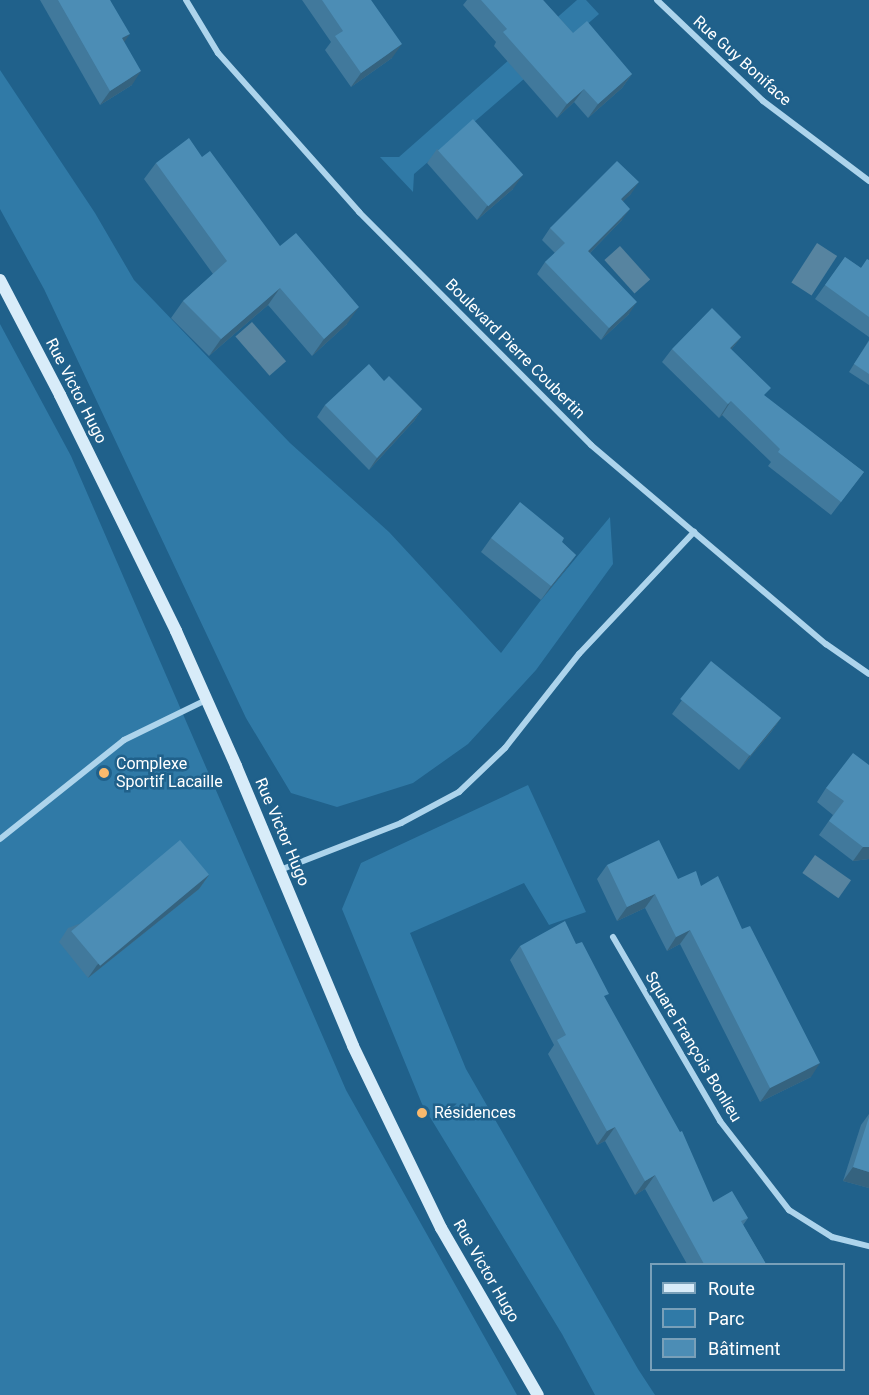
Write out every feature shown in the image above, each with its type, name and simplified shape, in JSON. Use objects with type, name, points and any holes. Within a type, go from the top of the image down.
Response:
[{"type":"street","name":"Boulevard Pierre Coubertin","points":[[186,0],[218,53],[359,212],[591,445],[826,644],[869,674]]},
{"type":"street","name":"Rue Guy Boniface","points":[[657,0],[763,101],[869,181]]},
{"type":"street","name":"Rue Victor Hugo","points":[[0,280],[65,405],[176,631],[280,870],[353,1046],[441,1228],[538,1395]]},
{"type":"street","points":[[280,870],[401,823],[459,792],[505,748],[579,654],[694,532]]},
{"type":"street","points":[[0,838],[124,740],[206,700]]},
{"type":"street","name":"Square François Bonlieu","points":[[613,937],[720,1122],[789,1210],[832,1237],[869,1246]]},
{"type":"green space","points":[[577,0],[586,0],[599,14],[414,174],[413,192],[380,157],[399,157]]},
{"type":"green space","points":[[0,70],[95,213],[134,280],[290,443],[389,532],[501,653],[541,600],[610,517],[613,564],[536,670],[468,744],[413,783],[337,807],[291,793],[246,718],[44,289],[0,209]]},
{"type":"green space","name":"Complexe Sportif Lacaille","points":[[0,324],[71,456],[346,1090],[517,1395],[0,1395]]},
{"type":"green space","points":[[528,785],[586,912],[549,925],[524,883],[410,933],[466,1069],[655,1395],[595,1395],[562,1334],[422,1104],[342,909],[361,863]]},
{"type":"shaded area","points":[[817,243],[837,256],[812,295],[791,282]]},
{"type":"shaded area","points":[[620,246],[650,279],[635,293],[604,260]]},
{"type":"shaded area","points":[[252,322],[286,361],[270,376],[235,336]]},
{"type":"shaded area","points":[[815,855],[851,880],[838,898],[802,873]]},
{"type":"building","points":[[58,0],[110,0],[130,34],[122,38],[141,71],[110,91]]},
{"type":"building","points":[[322,0],[371,0],[402,44],[361,73],[335,36],[343,31]]},
{"type":"building","points":[[481,0],[543,0],[573,33],[587,21],[632,74],[598,104],[584,89],[567,104],[503,32],[507,29]]},
{"type":"building","points":[[473,119],[523,175],[488,206],[438,150]]},
{"type":"building","points":[[189,138],[202,157],[210,151],[280,246],[296,233],[359,307],[324,339],[280,288],[221,339],[183,301],[227,261],[156,163]]},
{"type":"building","points":[[617,161],[639,182],[621,199],[630,209],[588,251],[637,302],[609,328],[545,262],[565,243],[550,228]]},
{"type":"building","points":[[845,257],[861,268],[867,259],[869,260],[869,317],[825,285]]},
{"type":"building","points":[[712,308],[741,337],[730,348],[771,388],[764,395],[864,472],[841,502],[778,452],[780,449],[731,401],[728,404],[672,349]]},
{"type":"building","points":[[869,341],[869,374],[854,364]]},
{"type":"building","points":[[369,364],[384,381],[389,376],[422,409],[377,458],[325,405]]},
{"type":"building","points":[[520,502],[564,538],[562,542],[576,555],[551,586],[491,538]]},
{"type":"building","points":[[711,661],[781,718],[750,756],[680,699]]},
{"type":"building","points":[[853,753],[869,765],[869,847],[863,847],[829,821],[844,801],[826,788]]},
{"type":"building","points":[[180,840],[209,874],[100,966],[71,931]]},
{"type":"building","points":[[659,840],[678,879],[696,871],[701,886],[718,876],[742,929],[750,926],[820,1063],[770,1088],[690,930],[676,937],[655,894],[627,907],[607,865]]},
{"type":"building","points":[[565,921],[576,944],[582,942],[609,994],[604,996],[680,1132],[682,1131],[713,1202],[732,1191],[748,1218],[741,1221],[765,1263],[703,1263],[655,1175],[645,1181],[615,1127],[607,1131],[557,1040],[566,1035],[520,946]]},
{"type":"building","points":[[869,1117],[869,1172],[853,1167]]},
{"type":"place","name":"Complexe Sportif Lacaille","points":[[104,773]]},
{"type":"place","name":"Résidences","points":[[422,1113]]}]
